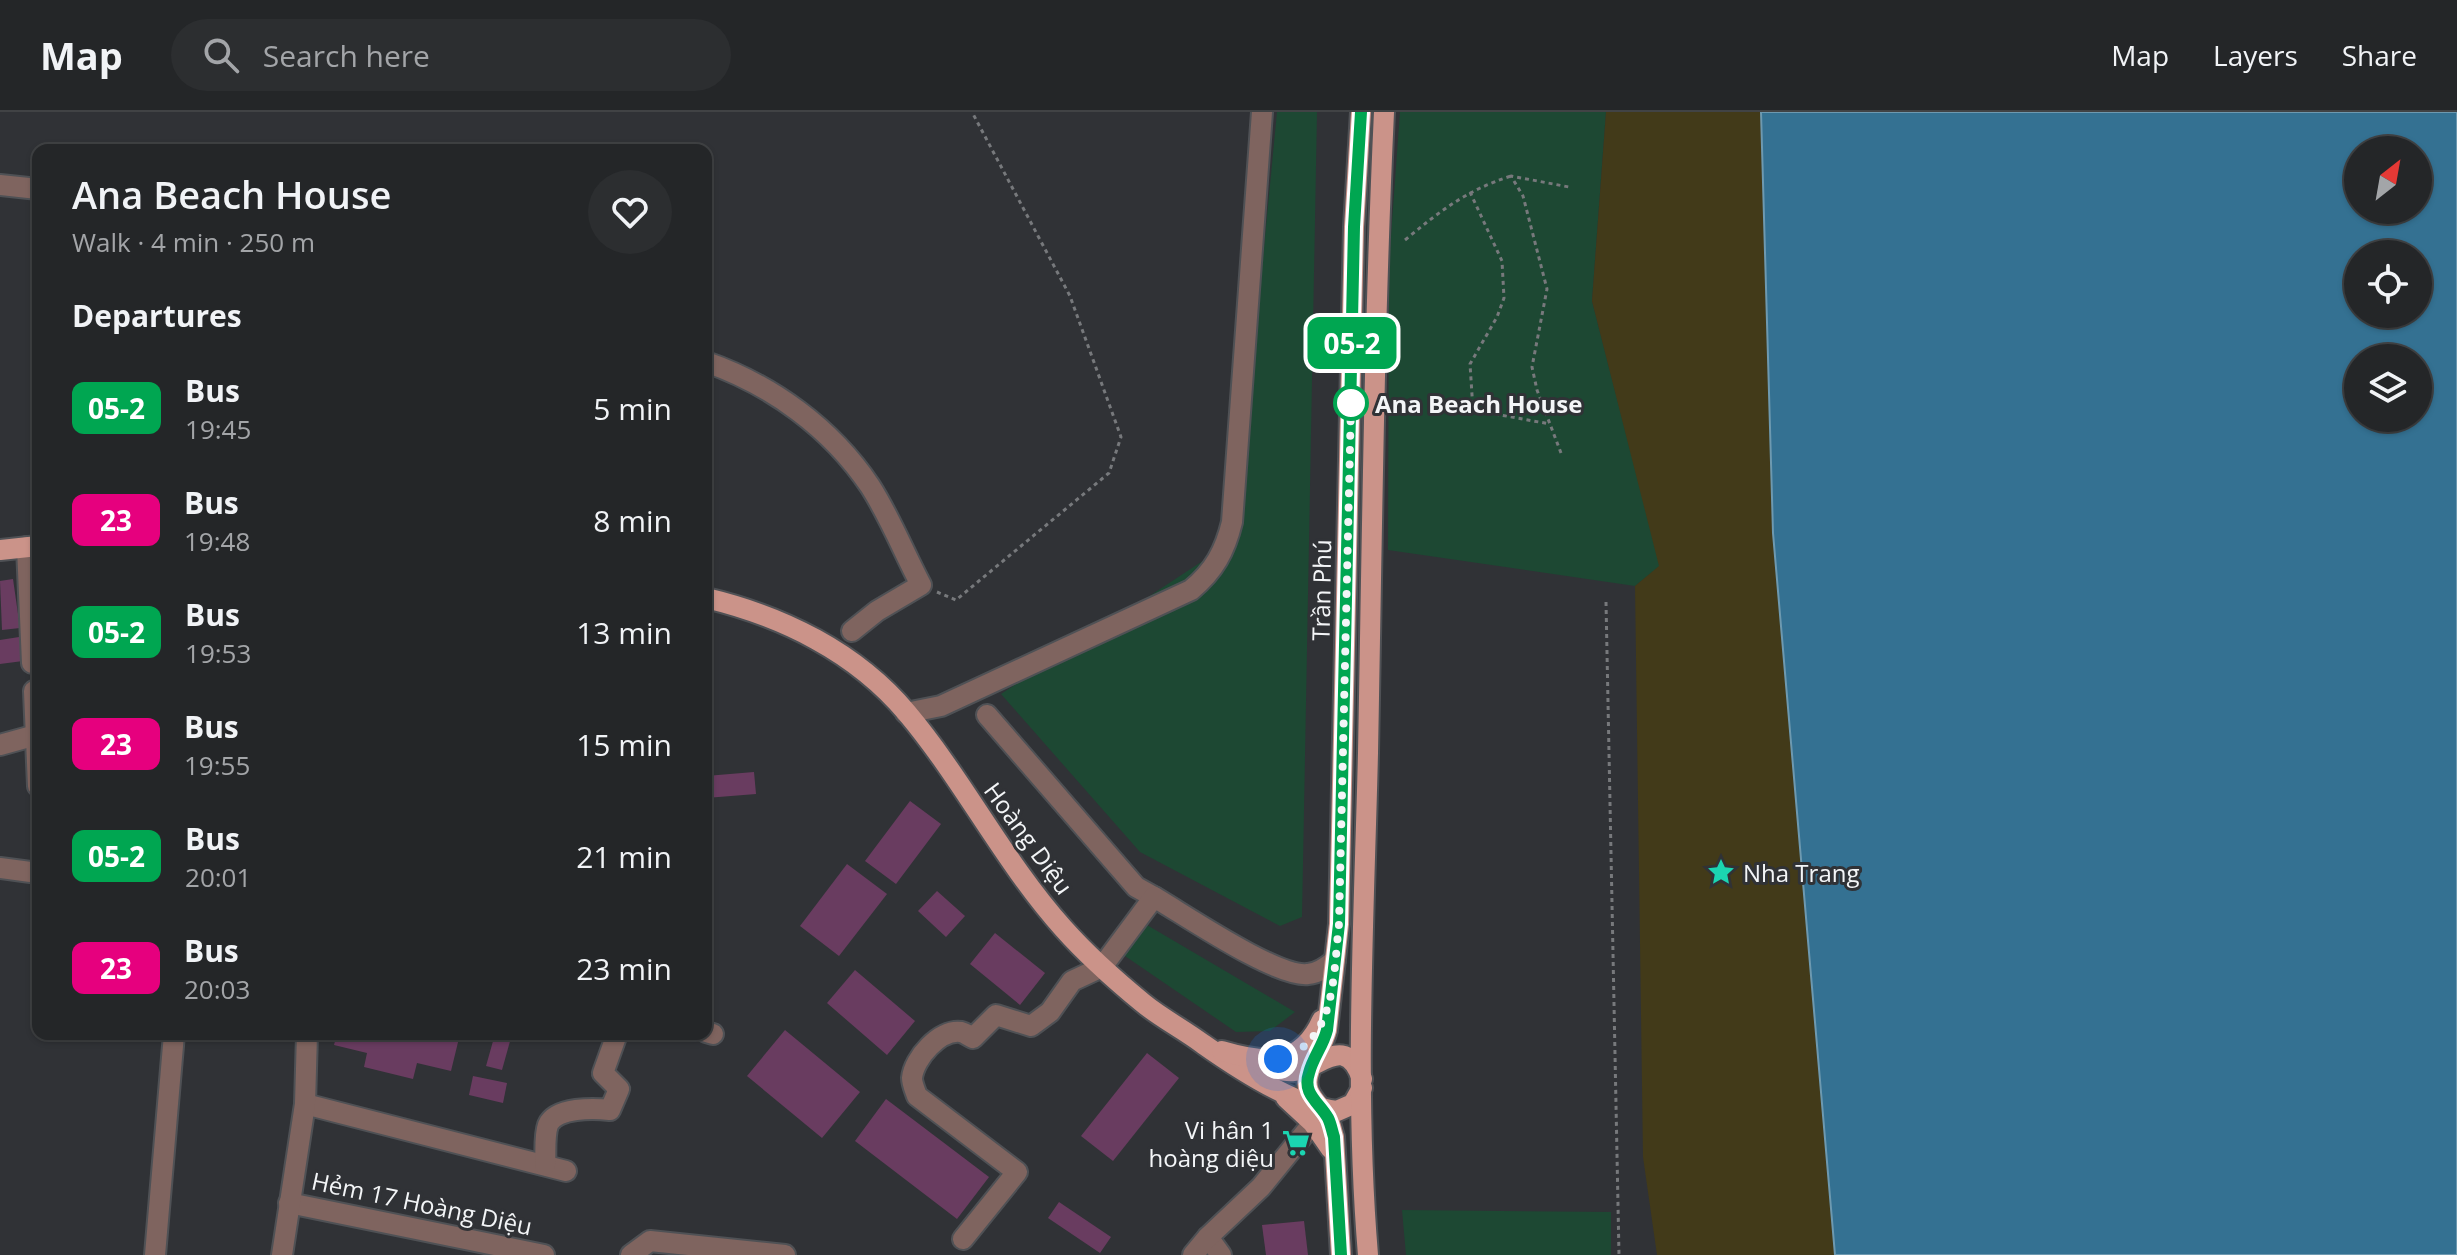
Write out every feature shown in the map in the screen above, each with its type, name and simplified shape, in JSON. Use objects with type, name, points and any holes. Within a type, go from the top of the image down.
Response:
[{"type":"main road","name":"Trần Phú","points":[[1312,1065],[1323,1047],[1339,924],[1354,227],[1361,112]]},
{"type":"main road","name":"Trần Phú","points":[[1368,1255],[1361,1158],[1362,1083],[1378,246],[1384,112]]},
{"type":"main road","points":[[0,550],[32,546]]},
{"type":"main road","name":"Hoàng Diệu","points":[[712,600],[792,626],[861,670],[906,713],[1029,885],[1064,928],[1102,967],[1144,1004],[1229,1063],[1316,1114]]},
{"type":"main road","points":[[1218,1050],[1261,1060],[1292,1056],[1304,1049],[1315,1035],[1330,1002]]},
{"type":"main road","points":[[1197,1039],[1241,1061],[1276,1069],[1295,1071],[1337,1055],[1353,1063],[1362,1083],[1359,1096],[1346,1108],[1316,1114]]},
{"type":"main road","points":[[1312,1065],[1308,1074],[1308,1092],[1337,1161],[1341,1255]]},
{"type":"street","points":[[906,713],[941,706],[1191,590],[1207,576],[1220,557],[1232,522],[1262,112]]},
{"type":"street","points":[[0,185],[32,188]]},
{"type":"street","points":[[712,365],[769,390],[807,417],[839,448],[870,487],[921,585],[877,611],[852,631]]},
{"type":"street","points":[[32,546],[32,663]]},
{"type":"street","points":[[987,715],[1136,887],[1281,970],[1307,974],[1325,969],[1335,960]]},
{"type":"street","points":[[0,745],[32,736]]},
{"type":"street","points":[[0,868],[32,872]]},
{"type":"street","points":[[963,1239],[1017,1172],[917,1096],[911,1082],[923,1053],[943,1036],[961,1032],[973,1038],[996,1015],[1031,1026],[1050,1012],[1072,981],[1102,967],[1154,897]]},
{"type":"street","points":[[155,1255],[173,1040]]},
{"type":"street","points":[[282,1255],[305,1104],[307,1040]]},
{"type":"street","points":[[545,1165],[548,1125],[554,1119],[589,1108],[610,1110],[619,1089],[603,1073],[615,1040]]},
{"type":"street","points":[[305,1104],[566,1171]]},
{"type":"street","points":[[1193,1255],[1261,1187],[1316,1114]]},
{"type":"street","name":"Hẻm 17 Hoàng Diệu","points":[[289,1203],[544,1255]]},
{"type":"street","points":[[1208,1237],[1221,1255]]},
{"type":"street","points":[[632,1253],[650,1241],[785,1255]]},
{"type":"path","points":[[921,585],[956,600],[1109,473],[1121,437],[1070,296],[972,112]]},
{"type":"path","points":[[1511,176],[1523,196],[1547,289],[1532,367],[1537,390],[1561,453]]},
{"type":"path","points":[[1405,240],[1446,205],[1511,176],[1569,187]]},
{"type":"path","points":[[1470,192],[1502,261],[1504,298],[1497,317],[1470,364],[1473,410],[1550,424]]},
{"type":"path","points":[[1606,602],[1619,1255]]},
{"type":"green space","points":[[1277,112],[1317,112],[1302,917],[1280,926],[1140,852],[1001,694],[1236,539]]},
{"type":"green space","points":[[1400,112],[1606,112],[1592,301],[1660,566],[1635,586],[1388,550],[1389,263]]},
{"type":"green space","points":[[1147,925],[1295,1012],[1270,1031],[1236,1032],[1122,954]]},
{"type":"green space","points":[[1402,1210],[1611,1212],[1611,1255],[1406,1255]]},
{"type":"sand","name":"Nha Trang","points":[[1606,112],[1761,112],[1835,1255],[1657,1255],[1643,1157],[1635,586],[1659,566],[1592,301]]},
{"type":"water","points":[[1761,112],[2457,112],[2457,1255],[1835,1255],[1773,533]]},
{"type":"building","points":[[13,579],[20,628],[2,630],[0,581]]},
{"type":"building","points":[[19,637],[23,661],[0,664],[0,640]]},
{"type":"building","points":[[754,772],[756,794],[712,798],[712,776]]},
{"type":"building","points":[[910,801],[941,824],[896,884],[865,861]]},
{"type":"building","points":[[847,864],[887,894],[839,956],[800,926]]},
{"type":"building","points":[[937,891],[965,916],[946,937],[918,911]]},
{"type":"building","points":[[995,933],[1045,973],[1020,1005],[970,964]]},
{"type":"building","points":[[855,970],[915,1021],[887,1055],[827,1003]]},
{"type":"building","points":[[785,1030],[860,1092],[822,1138],[747,1076]]},
{"type":"building","points":[[335,1040],[459,1040],[451,1071],[417,1063],[413,1079],[364,1067],[367,1053],[334,1045]]},
{"type":"building","points":[[493,1040],[510,1040],[502,1070],[486,1066]]},
{"type":"building","points":[[1147,1053],[1179,1078],[1113,1161],[1081,1136]]},
{"type":"building","points":[[473,1076],[507,1083],[503,1103],[469,1095]]},
{"type":"building","points":[[886,1099],[989,1177],[957,1219],[855,1141]]},
{"type":"building","points":[[1059,1202],[1111,1237],[1100,1253],[1048,1218]]},
{"type":"building","points":[[1304,1221],[1308,1255],[1266,1255],[1262,1225]]},
{"type":"bus line","name":"05-2","points":[[1341,1255],[1334,1137],[1329,1121],[1312,1100],[1307,1083],[1327,1030],[1339,924],[1354,227],[1361,112]]},
{"type":"place","name":"Ana Beach House","points":[[1351,403]]},
{"type":"place","name":"Nha Trang","points":[[1721,872]]},
{"type":"place","name":"Vi hân 1 hoàng diệu","points":[[1296,1143]]},
{"type":"route","points":[[1278,1059],[1304,1049],[1315,1035],[1330,1002],[1339,924],[1351,403]]}]
